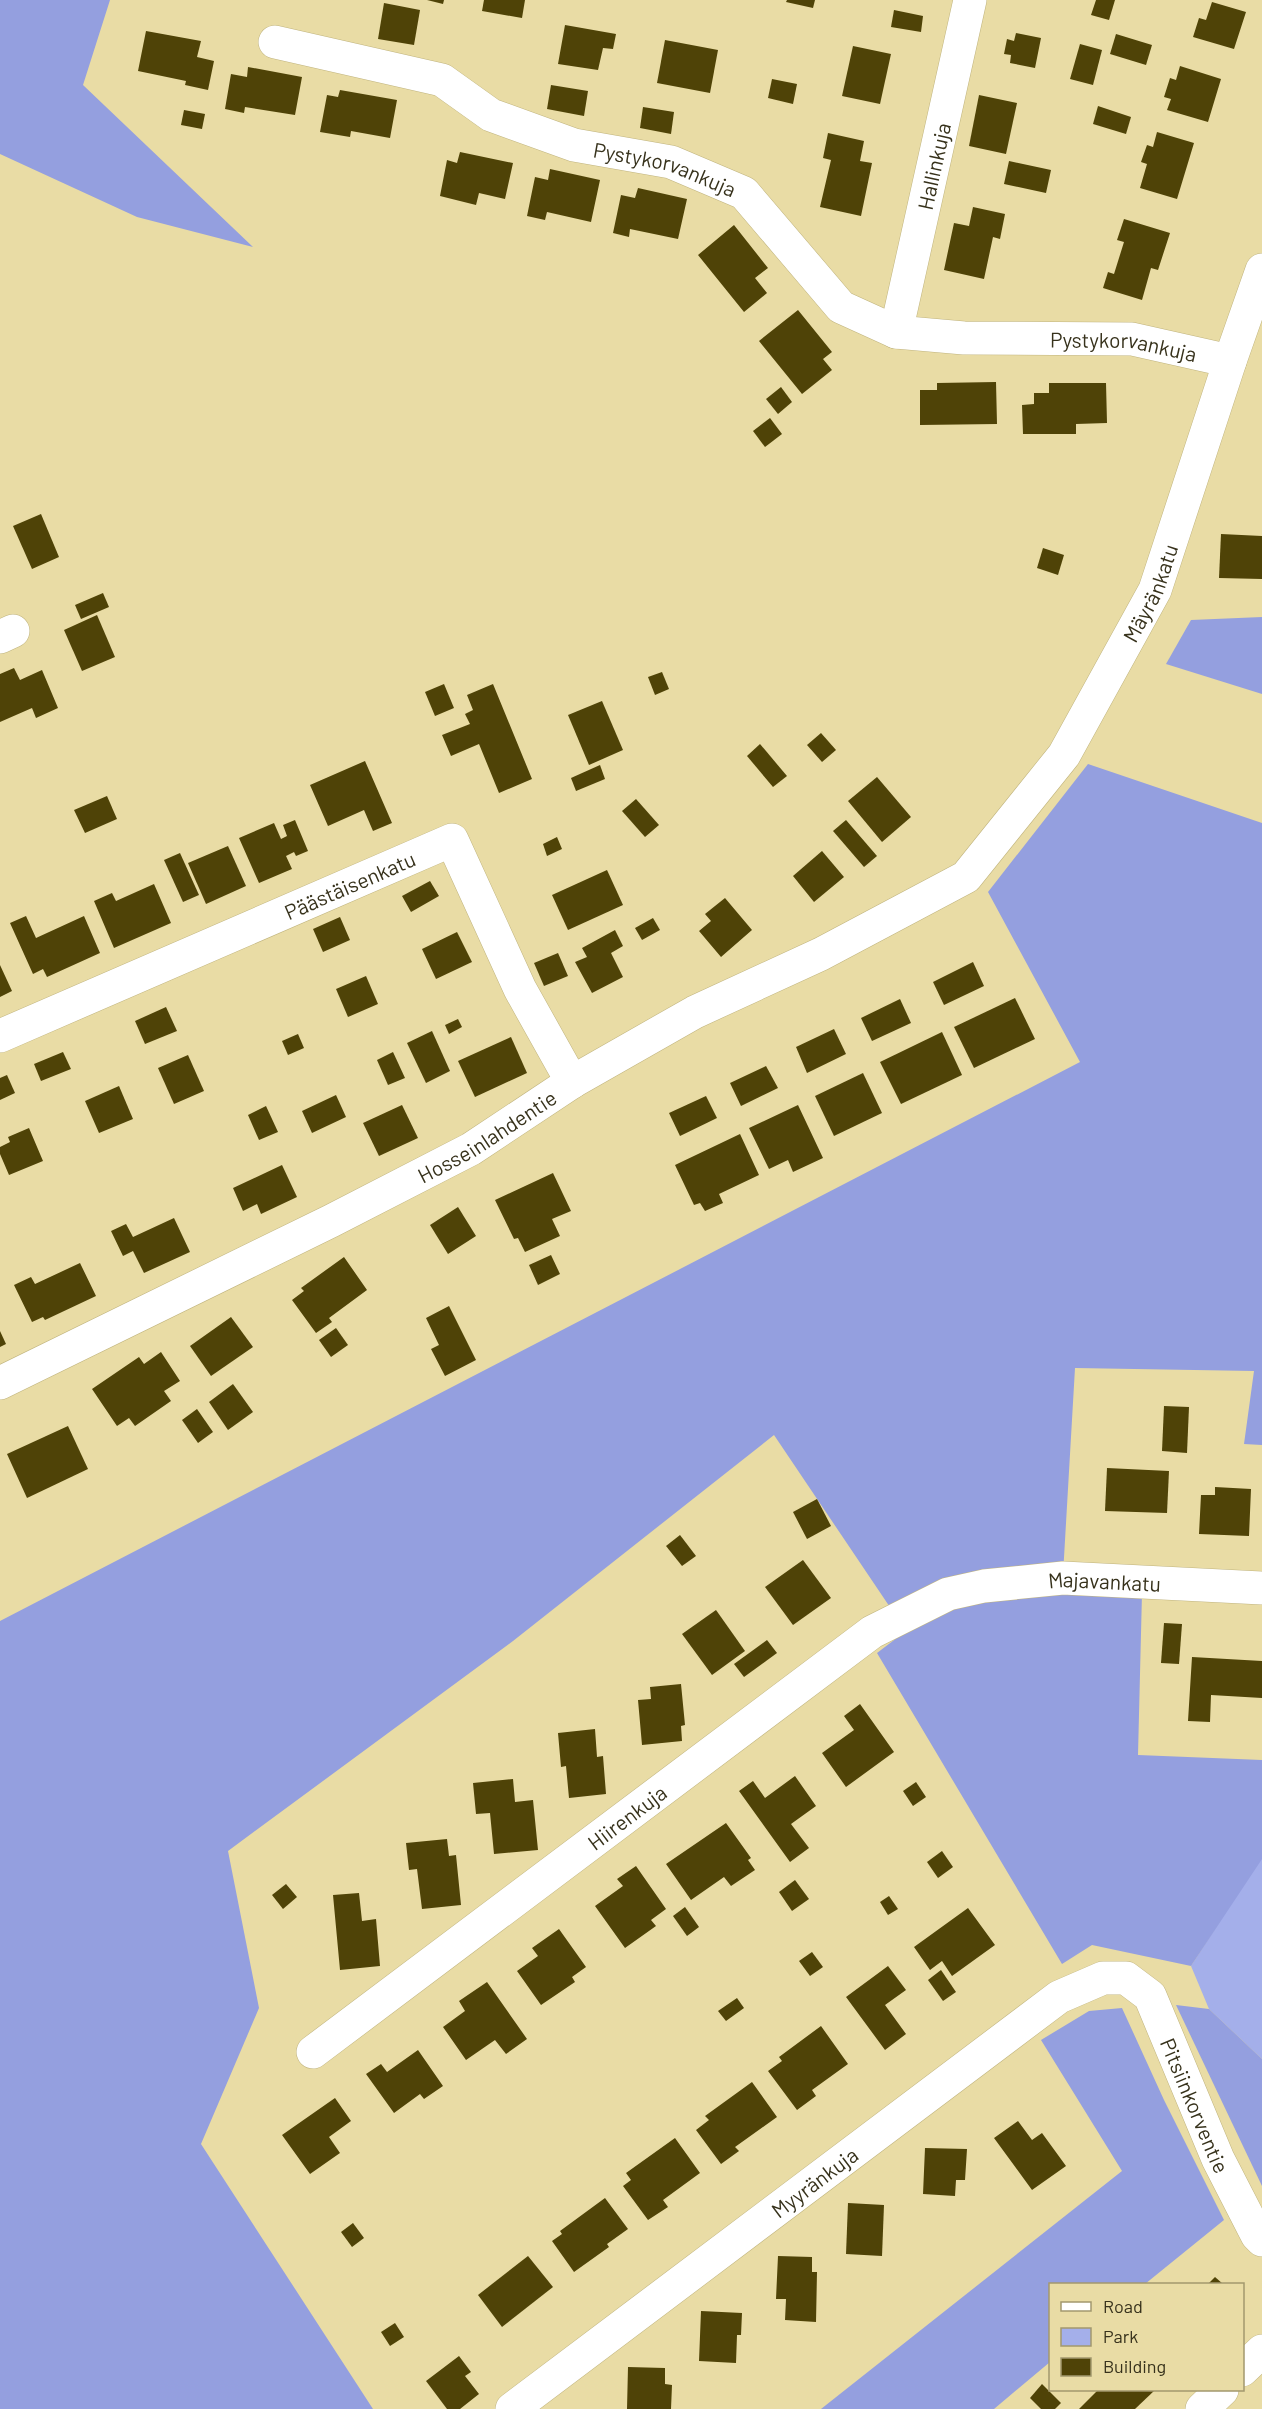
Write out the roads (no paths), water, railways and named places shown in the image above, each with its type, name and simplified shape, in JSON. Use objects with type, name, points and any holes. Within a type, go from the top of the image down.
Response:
[{"type":"street","name":"Hallinkuja","points":[[896,332],[970,0]]},
{"type":"street","name":"Pystykorvankuja","points":[[274,42],[442,80],[491,115],[574,145],[672,162],[744,194],[841,307],[896,332],[964,338],[1132,339],[1230,361]]},
{"type":"street","name":"Mäyränkatu","points":[[966,877],[1064,755],[1155,590],[1262,270]]},
{"type":"street","name":"Päästäisenkatu","points":[[0,1036],[452,840],[520,989],[572,1082]]},
{"type":"street","name":"Hosseinlahdentie","points":[[0,1383],[331,1221],[471,1149],[572,1082],[694,1012],[821,954],[966,877]]},
{"type":"street","name":"Majavankatu","points":[[948,1594],[984,1586],[1063,1578],[1262,1588]]},
{"type":"street","name":"Hiirenkuja","points":[[313,2052],[872,1632],[948,1594]]},
{"type":"street","name":"Myyränkuja","points":[[512,2409],[1059,1997],[1103,1978],[1126,1978]]},
{"type":"street","name":"Pitsiinkorventie","points":[[1126,1978],[1150,1996],[1218,2159],[1257,2235],[1262,2240]]},
{"type":"street","points":[[1202,2409],[1221,2391]]}]
